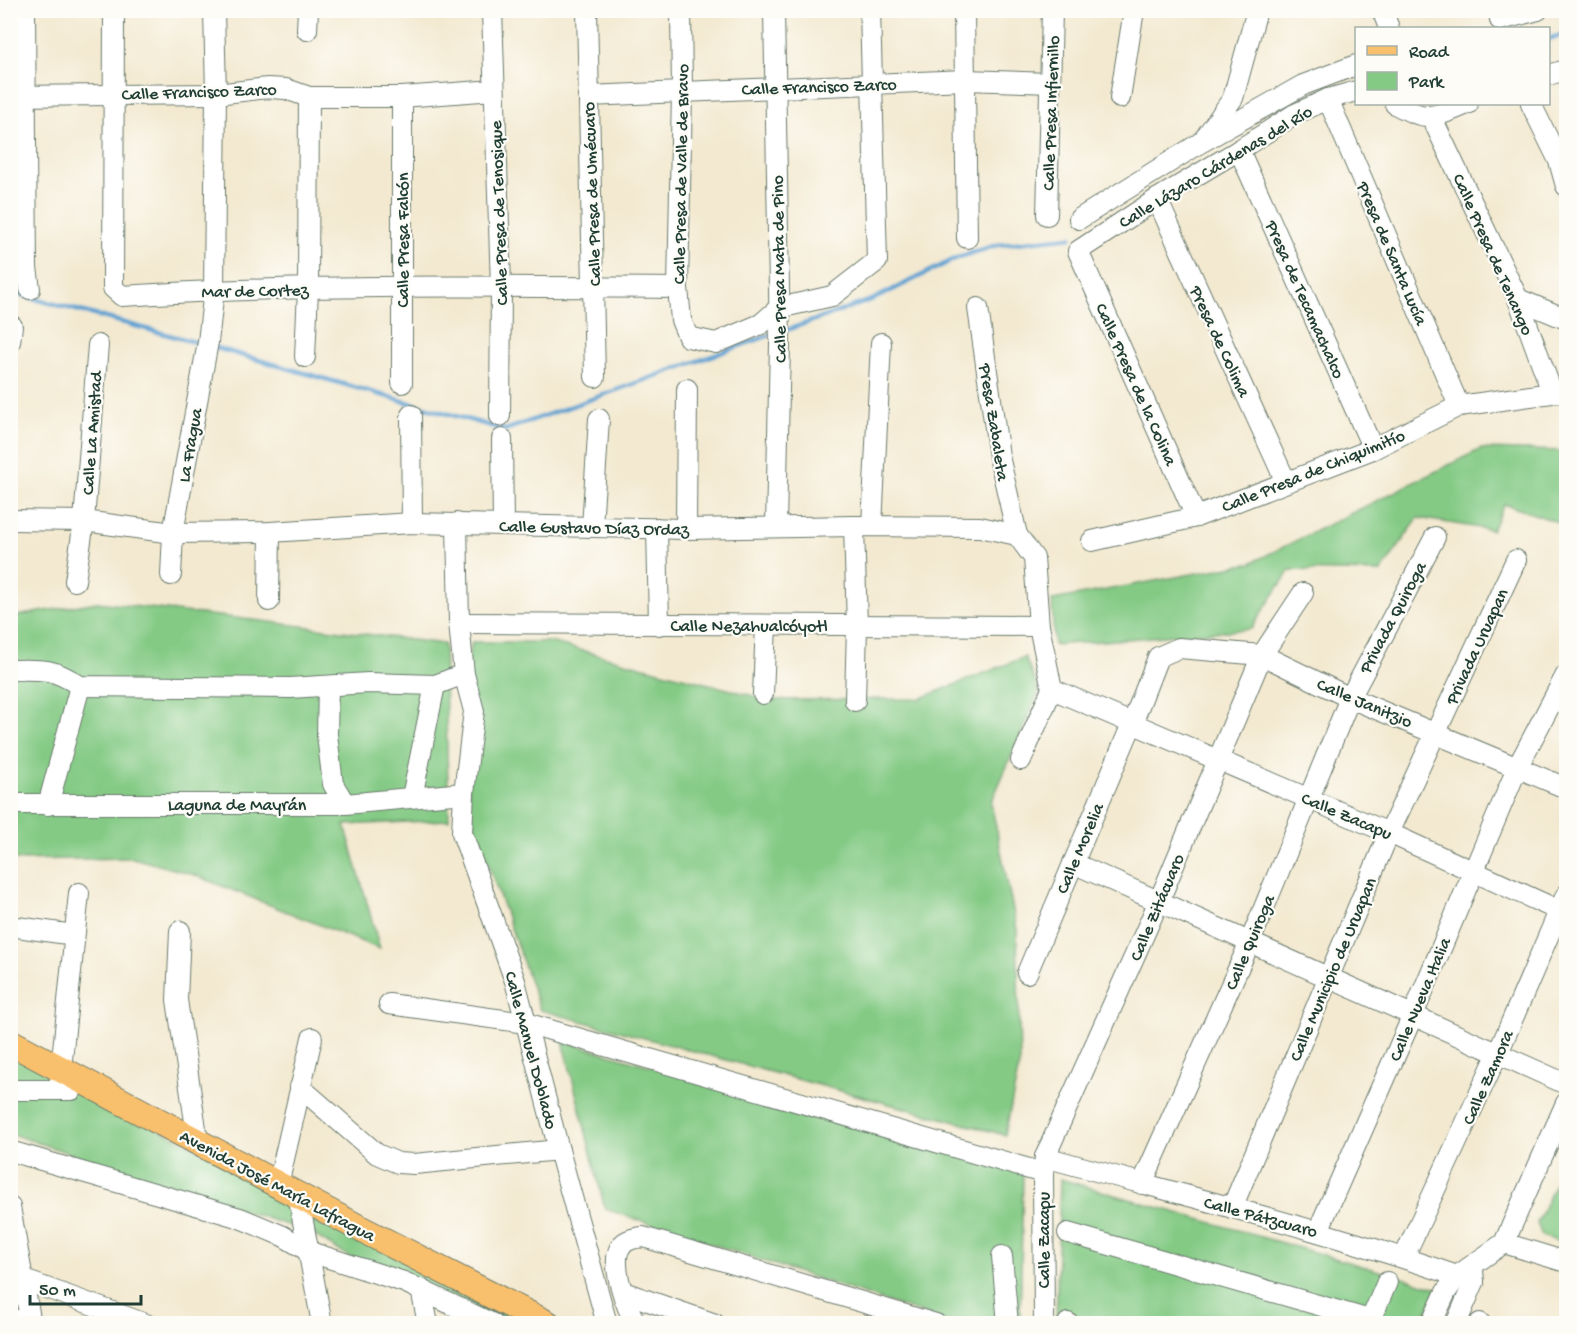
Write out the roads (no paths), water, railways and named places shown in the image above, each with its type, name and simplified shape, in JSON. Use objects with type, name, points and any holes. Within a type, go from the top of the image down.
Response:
[{"type":"main road","name":"Avenida José María Lafragua","points":[[10,1042],[60,1079],[104,1092],[288,1190],[548,1323]]},
{"type":"street","points":[[25,10],[19,96],[27,268],[30,289]]},
{"type":"street","name":"Mar de Cortez","points":[[114,10],[113,288],[122,296],[214,290],[308,288],[678,288]]},
{"type":"street","name":"La Fragua","points":[[171,575],[173,533],[206,350],[214,290],[216,94],[214,10]]},
{"type":"street","name":"Calle Presa de Tenosique","points":[[492,10],[501,287],[500,416]]},
{"type":"street","name":"Calle Presa de Umécuaro","points":[[587,10],[596,377]]},
{"type":"street","name":"Calle Presa de Valle de Bravo","points":[[681,10],[682,92],[678,288],[681,320],[688,337],[716,343],[779,315]]},
{"type":"street","name":"Calle Presa Mata de Pino","points":[[774,10],[780,344],[776,527]]},
{"type":"street","points":[[779,315],[832,296],[877,261],[870,10]]},
{"type":"street","points":[[964,10],[967,238]]},
{"type":"street","name":"Calle Presa Infiernillo","points":[[1047,215],[1052,10]]},
{"type":"street","points":[[1120,98],[1134,10]]},
{"type":"street","points":[[1200,143],[1233,98],[1257,10]]},
{"type":"street","points":[[1383,10],[1389,27]]},
{"type":"street","points":[[1500,20],[1538,10]]},
{"type":"street","points":[[1079,219],[1200,143],[1303,85],[1355,64]]},
{"type":"street","points":[[1550,74],[1566,70]]},
{"type":"street","name":"Calle Francisco Zarco","points":[[588,96],[965,80],[1050,83]]},
{"type":"street","name":"Calle Francisco Zarco","points":[[19,96],[216,94],[268,88],[286,89],[309,97],[402,97],[494,90]]},
{"type":"street","name":"Calle Lázaro Cárdenas del Río","points":[[1078,251],[1156,199],[1239,150],[1294,114],[1328,99],[1355,91]]},
{"type":"street","points":[[305,357],[308,288],[309,97]]},
{"type":"street","name":"Calle Presa Falcón","points":[[402,97],[402,383]]},
{"type":"street","name":"Presa de Santa Lucía","points":[[1328,99],[1459,406]]},
{"type":"street","points":[[1397,105],[1407,111],[1432,117],[1465,105]]},
{"type":"street","points":[[1532,105],[1563,160],[1566,186]]},
{"type":"street","name":"Calle Presa de Tenango","points":[[1432,117],[1559,391]]},
{"type":"street","name":"Presa de Tecamachalco","points":[[1239,150],[1372,449]]},
{"type":"street","name":"Presa de Colima","points":[[1156,199],[1286,482]]},
{"type":"street","name":"Calle Presa de la Colina","points":[[1078,251],[1196,517]]},
{"type":"street","points":[[1518,299],[1566,319]]},
{"type":"street","name":"Presa Zabaleta","points":[[978,308],[999,456],[1017,535]]},
{"type":"street","points":[[855,701],[863,526],[880,343]]},
{"type":"street","name":"Calle La Amistad","points":[[75,581],[84,521],[98,345]]},
{"type":"street","points":[[686,529],[687,389]]},
{"type":"street","name":"Calle Presa de Chiquimitío","points":[[1092,541],[1196,517],[1372,449],[1459,406],[1559,391]]},
{"type":"street","points":[[411,415],[412,523]]},
{"type":"street","points":[[592,527],[599,419]]},
{"type":"street","points":[[502,440],[503,525]]},
{"type":"street","name":"Calle Gustavo Díaz Ordaz","points":[[10,520],[84,521],[173,533],[270,532],[412,523],[686,529],[980,527],[1017,535]]},
{"type":"street","name":"Calle Manuel Doblado","points":[[457,524],[459,623],[464,674],[474,711],[462,833],[515,981],[559,1150],[608,1323]]},
{"type":"street","points":[[657,528],[659,625]]},
{"type":"street","points":[[269,601],[270,532]]},
{"type":"street","points":[[1017,535],[1034,558],[1039,627],[1052,689],[1021,760]]},
{"type":"street","name":"Privada Quiroga","points":[[1350,698],[1435,537]]},
{"type":"street","name":"Privada Uruapan","points":[[1436,732],[1516,560]]},
{"type":"street","name":"Calle Zitácuaro","points":[[1044,1165],[1159,901],[1262,655],[1303,593]]},
{"type":"street","name":"Calle Nezahualcóyotl","points":[[459,623],[1039,627]]},
{"type":"street","points":[[763,694],[766,625]]},
{"type":"street","name":"Calle Janitzio","points":[[1158,657],[1179,648],[1262,655],[1350,698],[1518,766],[1566,788]]},
{"type":"street","name":"Calle Morelia","points":[[1027,973],[1158,657]]},
{"type":"street","points":[[10,670],[42,669],[63,675],[80,686],[290,688],[368,683],[435,686],[464,674]]},
{"type":"street","name":"Calle Nueva Italia","points":[[1318,1231],[1413,1015],[1518,766],[1566,675]]},
{"type":"street","points":[[48,805],[80,686]]},
{"type":"street","points":[[328,686],[327,735],[333,784],[345,804]]},
{"type":"street","points":[[412,796],[435,686]]},
{"type":"street","name":"Calle Zacapu","points":[[1052,689],[1389,833],[1473,873],[1563,903]]},
{"type":"street","name":"Calle Quiroga","points":[[1142,1184],[1250,942],[1350,698]]},
{"type":"street","name":"Calle Municipio de Uruapan","points":[[1232,1208],[1389,833],[1436,732]]},
{"type":"street","name":"Laguna de Mayrán","points":[[10,804],[345,804],[412,796],[465,785]]},
{"type":"street","points":[[1073,863],[1566,1084]]},
{"type":"street","points":[[10,1090],[60,1079],[79,893]]},
{"type":"street","name":"Calle Zamora","points":[[1404,1257],[1498,1053],[1563,903]]},
{"type":"street","points":[[10,926],[74,935]]},
{"type":"street","points":[[180,931],[177,1000],[198,1142]]},
{"type":"street","name":"Calle Pátzcuaro","points":[[389,1004],[526,1023],[1044,1165],[1142,1184],[1318,1231],[1468,1275]]},
{"type":"street","points":[[312,1038],[300,1087],[288,1190],[310,1252],[322,1323]]},
{"type":"street","points":[[300,1087],[377,1154],[398,1162],[414,1164],[559,1150]]},
{"type":"street","points":[[1431,1323],[1446,1292],[1504,1243],[1566,1103]]},
{"type":"street","name":"Avenida José María Lafragua","points":[[10,1151],[240,1218],[283,1236],[310,1252],[404,1281],[493,1323]]},
{"type":"street","name":"Calle Zacapu","points":[[1044,1165],[1044,1323]]},
{"type":"street","points":[[10,1207],[30,1323],[10,1318]]},
{"type":"street","points":[[1068,1233],[1370,1322],[1387,1282]]},
{"type":"street","points":[[637,1323],[632,1316],[621,1284],[616,1260],[621,1247],[631,1239],[643,1237],[936,1323]]},
{"type":"street","points":[[1504,1243],[1566,1262]]},
{"type":"street","points":[[1002,1256],[1008,1323]]},
{"type":"street","points":[[1456,1323],[1468,1275]]},
{"type":"street","points":[[595,1278],[621,1284],[715,1323]]},
{"type":"street","points":[[24,1280],[146,1323]]},
{"type":"street","points":[[422,1289],[428,1323]]},
{"type":"waterway","points":[[1550,38],[1566,34]]},
{"type":"waterway","points":[[784,331],[874,299],[959,257],[997,245],[1071,237]]},
{"type":"waterway","points":[[10,292],[202,344]]},
{"type":"waterway","points":[[213,347],[505,430],[773,334]]}]
